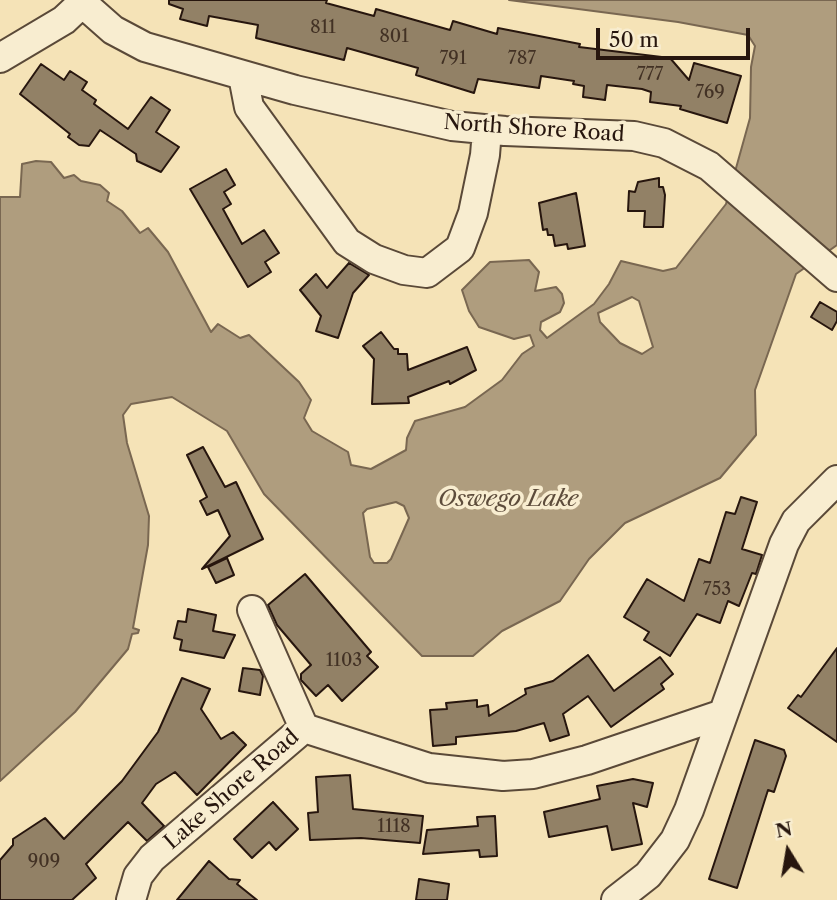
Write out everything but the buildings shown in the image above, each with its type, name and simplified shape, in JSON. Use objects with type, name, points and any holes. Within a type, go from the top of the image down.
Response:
[{"type":"street","name":"North Shore Road","points":[[0,58],[64,20],[80,2],[130,41],[165,55],[433,123],[487,130],[618,134],[649,139],[695,157],[830,269]]},
{"type":"street","points":[[243,76],[249,107],[347,242],[374,260],[404,270],[427,273],[460,248],[473,213],[485,155],[487,130]]},
{"type":"street","points":[[622,898],[648,875],[676,840],[784,544],[796,521],[837,480]]},
{"type":"street","points":[[252,610],[304,728]]},
{"type":"street","name":"Lake Shore Road","points":[[131,900],[138,876],[152,858],[304,728],[429,768],[503,776],[533,774],[587,760],[723,714]]},
{"type":"water","name":"Oswego Lake","points":[[509,0],[837,0],[837,245],[796,274],[755,390],[756,435],[720,478],[625,523],[589,559],[560,601],[502,631],[473,656],[422,656],[264,494],[227,431],[172,397],[131,404],[123,415],[127,443],[149,516],[148,545],[133,628],[139,630],[138,633],[132,634],[128,649],[75,712],[0,781],[0,197],[20,197],[22,164],[51,162],[64,178],[74,175],[81,181],[100,185],[109,193],[107,201],[122,211],[140,233],[148,228],[168,252],[211,332],[218,324],[240,338],[249,335],[299,382],[311,400],[304,418],[312,431],[348,452],[351,465],[371,469],[406,450],[407,438],[415,421],[465,407],[502,380],[522,354],[534,346],[530,335],[514,339],[479,327],[469,311],[462,290],[490,262],[529,260],[539,272],[535,291],[556,287],[562,294],[564,303],[560,312],[541,322],[540,330],[547,338],[594,304],[621,261],[663,271],[676,268],[726,204],[750,118],[751,67],[755,46],[748,35],[678,22]],"holes":[[[632,297],[639,301],[653,347],[642,354],[620,343],[600,322],[598,313]],[[396,502],[404,506],[409,518],[391,559],[387,563],[374,563],[370,557],[363,513],[367,509]]]}]
